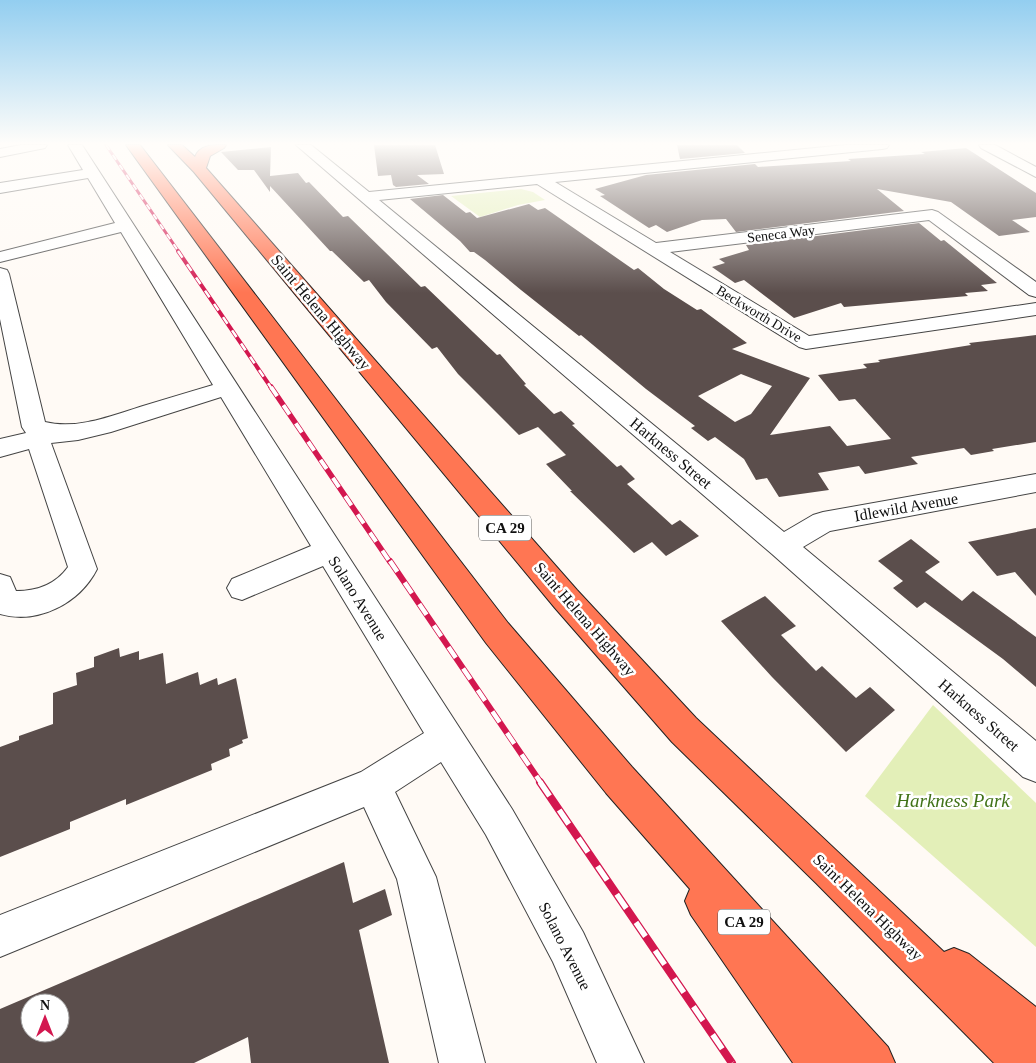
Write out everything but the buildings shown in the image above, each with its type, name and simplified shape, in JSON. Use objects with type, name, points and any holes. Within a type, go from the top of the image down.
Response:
[{"type":"highway","name":"CA 29","points":[[170,195],[497,633],[618,780],[872,1063]]},
{"type":"highway","name":"Saint Helena Highway","points":[[221,195],[534,561],[684,730],[830,869],[1027,1063]]},
{"type":"highway","points":[[618,780],[823,1063]]},
{"type":"highway","points":[[830,869],[1036,1036]]},
{"type":"street","name":"Solano Avenue","points":[[105,195],[498,822],[568,947],[621,1063]]},
{"type":"street","name":"Harkness Street","points":[[363,195],[782,546],[1036,764]]},
{"type":"street","points":[[366,197],[389,195]]},
{"type":"street","name":"Beckworth Drive","points":[[564,195],[806,343],[1036,310]]},
{"type":"street","name":"Seneca Way","points":[[651,249],[932,215],[1036,291]]},
{"type":"street","points":[[0,257],[125,226]]},
{"type":"street","points":[[0,274],[34,427],[47,436],[83,570],[68,588],[38,602],[11,604],[3,602],[0,586]]},
{"type":"street","points":[[0,448],[47,436],[78,432],[111,424],[226,388]]},
{"type":"street","name":"Idlewild Avenue","points":[[782,546],[823,522],[1036,483]]},
{"type":"street","points":[[242,588],[329,552]]},
{"type":"street","points":[[0,936],[373,785],[446,738]]},
{"type":"street","points":[[373,785],[416,877],[462,1063]]},
{"type":"green space","points":[[537,195],[545,200],[518,205],[480,217],[451,196]]},
{"type":"green space","name":"Harkness Park","points":[[933,705],[1036,803],[1036,947],[865,796]]},
{"type":"railway","points":[[140,195],[179,252]]},
{"type":"railway","points":[[178,251],[272,389]]},
{"type":"railway","points":[[271,387],[390,562]]},
{"type":"railway","points":[[390,561],[541,783]]},
{"type":"railway","points":[[540,782],[732,1063]]}]
